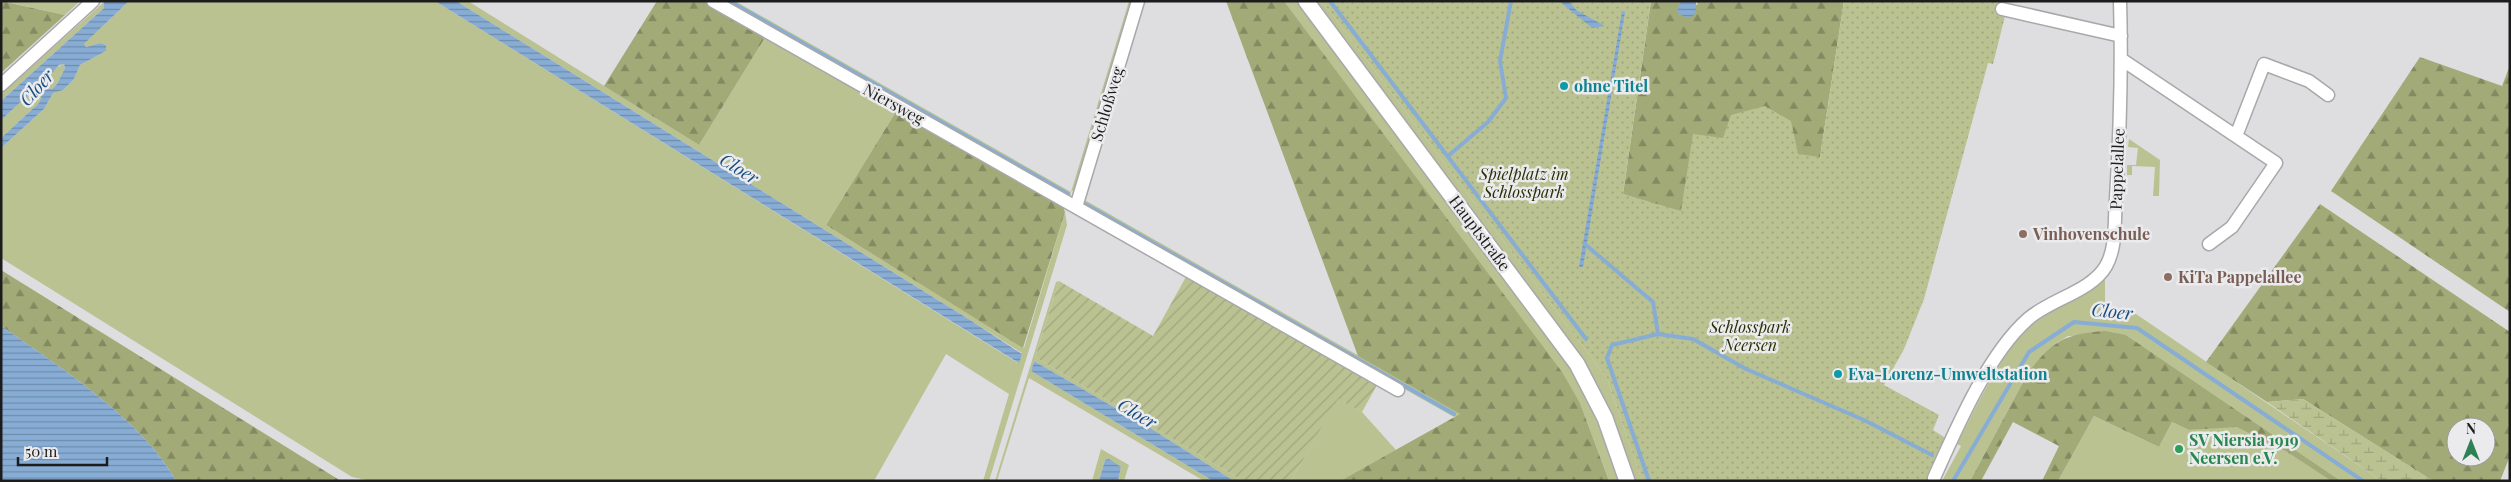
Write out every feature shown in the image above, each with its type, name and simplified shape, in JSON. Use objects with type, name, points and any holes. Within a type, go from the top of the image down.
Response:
[{"type":"street","points":[[1,85],[94,1]]},
{"type":"street","name":"Niersweg","points":[[713,1],[1398,390]]},
{"type":"street","name":"Schloßweg","points":[[1076,206],[1138,1]]},
{"type":"street","name":"Hauptstraße","points":[[1306,1],[1577,364],[1605,418],[1627,481]]},
{"type":"street","name":"Pappelallee","points":[[1934,478],[1956,430],[2000,349],[2029,318],[2094,280],[2106,266],[2113,243],[2121,59],[2120,1]]},
{"type":"street","points":[[2002,9],[2121,36]]},
{"type":"street","points":[[2121,59],[2276,163],[2232,227],[2209,244]]},
{"type":"street","points":[[2236,136],[2264,64],[2308,80],[2328,95]]},
{"type":"green space","points":[[1,1],[65,15],[1,73]]},
{"type":"green space","points":[[2,1],[80,1],[65,15]]},
{"type":"green space","points":[[129,1],[435,1],[1018,363],[1022,353],[456,1],[468,1],[699,145],[766,36],[897,110],[826,225],[1024,348],[1065,212],[1067,225],[989,481],[983,481],[1009,394],[946,354],[874,481],[371,481],[352,477],[1,258],[1,148],[44,109],[53,93],[63,90],[74,79],[80,65],[106,51],[106,45],[100,43],[86,47],[84,44]]},
{"type":"green space","points":[[657,1],[705,1],[766,36],[699,145],[604,86]]},
{"type":"green space","points":[[721,1],[735,1],[1071,192],[1069,199]]},
{"type":"green space","points":[[1129,1],[1135,1],[1079,185],[1071,192]]},
{"type":"green space","points":[[1226,1],[1284,1],[1562,372],[1580,403],[1609,481],[1340,481],[1460,414],[1358,356]]},
{"type":"green space","points":[[1284,1],[1296,1],[1535,315],[1582,388],[1601,431],[1618,481],[1609,481],[1580,403],[1561,372]]},
{"type":"green space","points":[[1315,1],[1322,1],[1607,378],[1642,481],[1633,481],[1598,390],[1577,350]]},
{"type":"green space","name":"Schlosspark Neersen","points":[[1322,1],[1651,1],[1623,194],[1681,211],[1693,134],[1723,138],[1731,115],[1765,106],[1791,121],[1798,154],[1820,157],[1844,1],[1998,1],[1995,13],[2005,16],[1993,64],[1988,63],[1924,299],[1904,349],[1884,385],[1939,415],[1933,430],[1947,439],[1930,481],[1642,481],[1607,378]]},
{"type":"green space","points":[[1651,1],[1682,1],[1698,5],[1696,1],[1844,1],[1820,157],[1827,262],[1623,194]]},
{"type":"green space","points":[[104,2],[104,8],[1,101],[1,94]]},
{"type":"green space","points":[[2420,57],[2502,86],[2510,65],[2510,312],[2331,191]]},
{"type":"green space","points":[[64,64],[65,68],[57,84],[52,89],[46,88],[50,73]]},
{"type":"green space","points":[[35,89],[40,89],[42,95],[39,103],[1,138],[1,120]]},
{"type":"green space","points":[[897,110],[1062,204],[1065,212],[1023,348],[826,225]]},
{"type":"green space","points":[[2129,139],[2160,160],[2159,196],[2153,196],[2155,167],[2132,166],[2132,175],[2127,175],[2127,165],[2136,165],[2138,148],[2128,147]]},
{"type":"green space","points":[[1083,199],[1461,414],[1454,417],[1081,206]]},
{"type":"green space","points":[[2320,204],[2510,332],[2510,456],[2500,481],[2433,481],[2303,399],[2267,402],[2206,362]]},
{"type":"green space","points":[[1,270],[341,481],[176,481],[162,459],[122,416],[72,376],[1,326]]},
{"type":"green space","points":[[1187,275],[1378,383],[1362,412],[1338,399],[1291,481],[1243,481],[1035,357],[1059,281],[1153,336]]},
{"type":"green space","points":[[2103,278],[2105,281],[2105,306],[2136,314],[2382,481],[2341,481],[2126,335],[2068,336],[2055,344],[2028,373],[1970,481],[1942,481],[1961,446],[1957,444],[1981,398],[1999,366],[2019,338],[2039,320],[2086,292]]},
{"type":"green space","points":[[1059,281],[1035,357],[1243,481],[1234,481],[1150,428],[1034,361],[1031,371],[1213,481],[1204,481],[1029,378],[997,481],[995,481],[1056,282]]},
{"type":"green space","points":[[2105,331],[2126,335],[2341,481],[2331,481],[2287,452],[2237,427],[2189,430],[2172,422],[2159,447],[2094,416],[2058,481],[2042,481],[2059,446],[2013,422],[1981,481],[1970,481],[2028,373],[2045,353],[2053,346],[2070,337]]},
{"type":"green space","points":[[1338,398],[1362,412],[1396,450],[1340,481],[1291,481]]},
{"type":"green space","points":[[2303,399],[2433,481],[2382,481],[2267,402]]},
{"type":"green space","name":"SV Niersia 1919 Neersen e.V.","points":[[2094,416],[2159,447],[2172,422],[2189,430],[2237,426],[2287,452],[2331,481],[2058,481]]},
{"type":"green space","points":[[1101,449],[1129,465],[1124,481],[1118,481],[1121,467],[1105,460],[1099,481],[1092,481]]},
{"type":"water","points":[[104,1],[129,1],[84,44],[86,47],[100,43],[106,45],[106,51],[80,65],[74,79],[63,90],[53,93],[44,109],[1,148],[1,138],[39,103],[42,95],[39,89],[35,89],[1,120],[1,101],[104,8]],"holes":[[[64,64],[65,68],[57,84],[52,89],[46,88],[46,80],[59,65]]]},
{"type":"water","points":[[435,1],[456,1],[970,320],[1022,354],[1019,363]]},
{"type":"water","points":[[1559,1],[1569,1],[1576,10],[1605,26],[1592,28]]},
{"type":"water","points":[[1682,1],[1696,1],[1696,13],[1688,17],[1678,13],[1678,7]]},
{"type":"water","points":[[1622,11],[1625,12],[1583,267],[1579,267]]},
{"type":"water","points":[[1,326],[72,376],[122,416],[162,459],[176,481],[1,481]]},
{"type":"water","points":[[1034,361],[1150,428],[1234,481],[1213,481],[1031,371]]},
{"type":"water","points":[[1109,459],[1121,467],[1118,481],[1099,481],[1105,460]]},
{"type":"waterway","points":[[729,1],[1068,194]]},
{"type":"waterway","points":[[1330,1],[1586,339]]},
{"type":"waterway","points":[[1448,156],[1488,122],[1506,98],[1500,61],[1511,1]]},
{"type":"waterway","points":[[1085,204],[1454,414]]},
{"type":"waterway","points":[[1586,245],[1653,302],[1658,334]]},
{"type":"waterway","name":"Cloer","points":[[1953,481],[2029,352],[2074,322],[2137,328],[2363,481]]},
{"type":"waterway","points":[[1649,481],[1607,358],[1612,345],[1658,334],[1693,339],[1746,369],[1864,420],[1932,455]]},
{"type":"place","name":"ohne Titel","points":[[1564,86]]},
{"type":"place","name":"Vinhovenschule","points":[[2023,234]]},
{"type":"place","name":"KiTa Pappelallee","points":[[2168,277]]},
{"type":"place","name":"Eva-Lorenz-Umweltstation","points":[[1838,374]]},
{"type":"place","name":"SV Niersia 1919 Neersen e.V.","points":[[2179,449]]},
{"type":"park label","name":"Spielplatz im Schlosspark","points":[[1524,183]]}]
